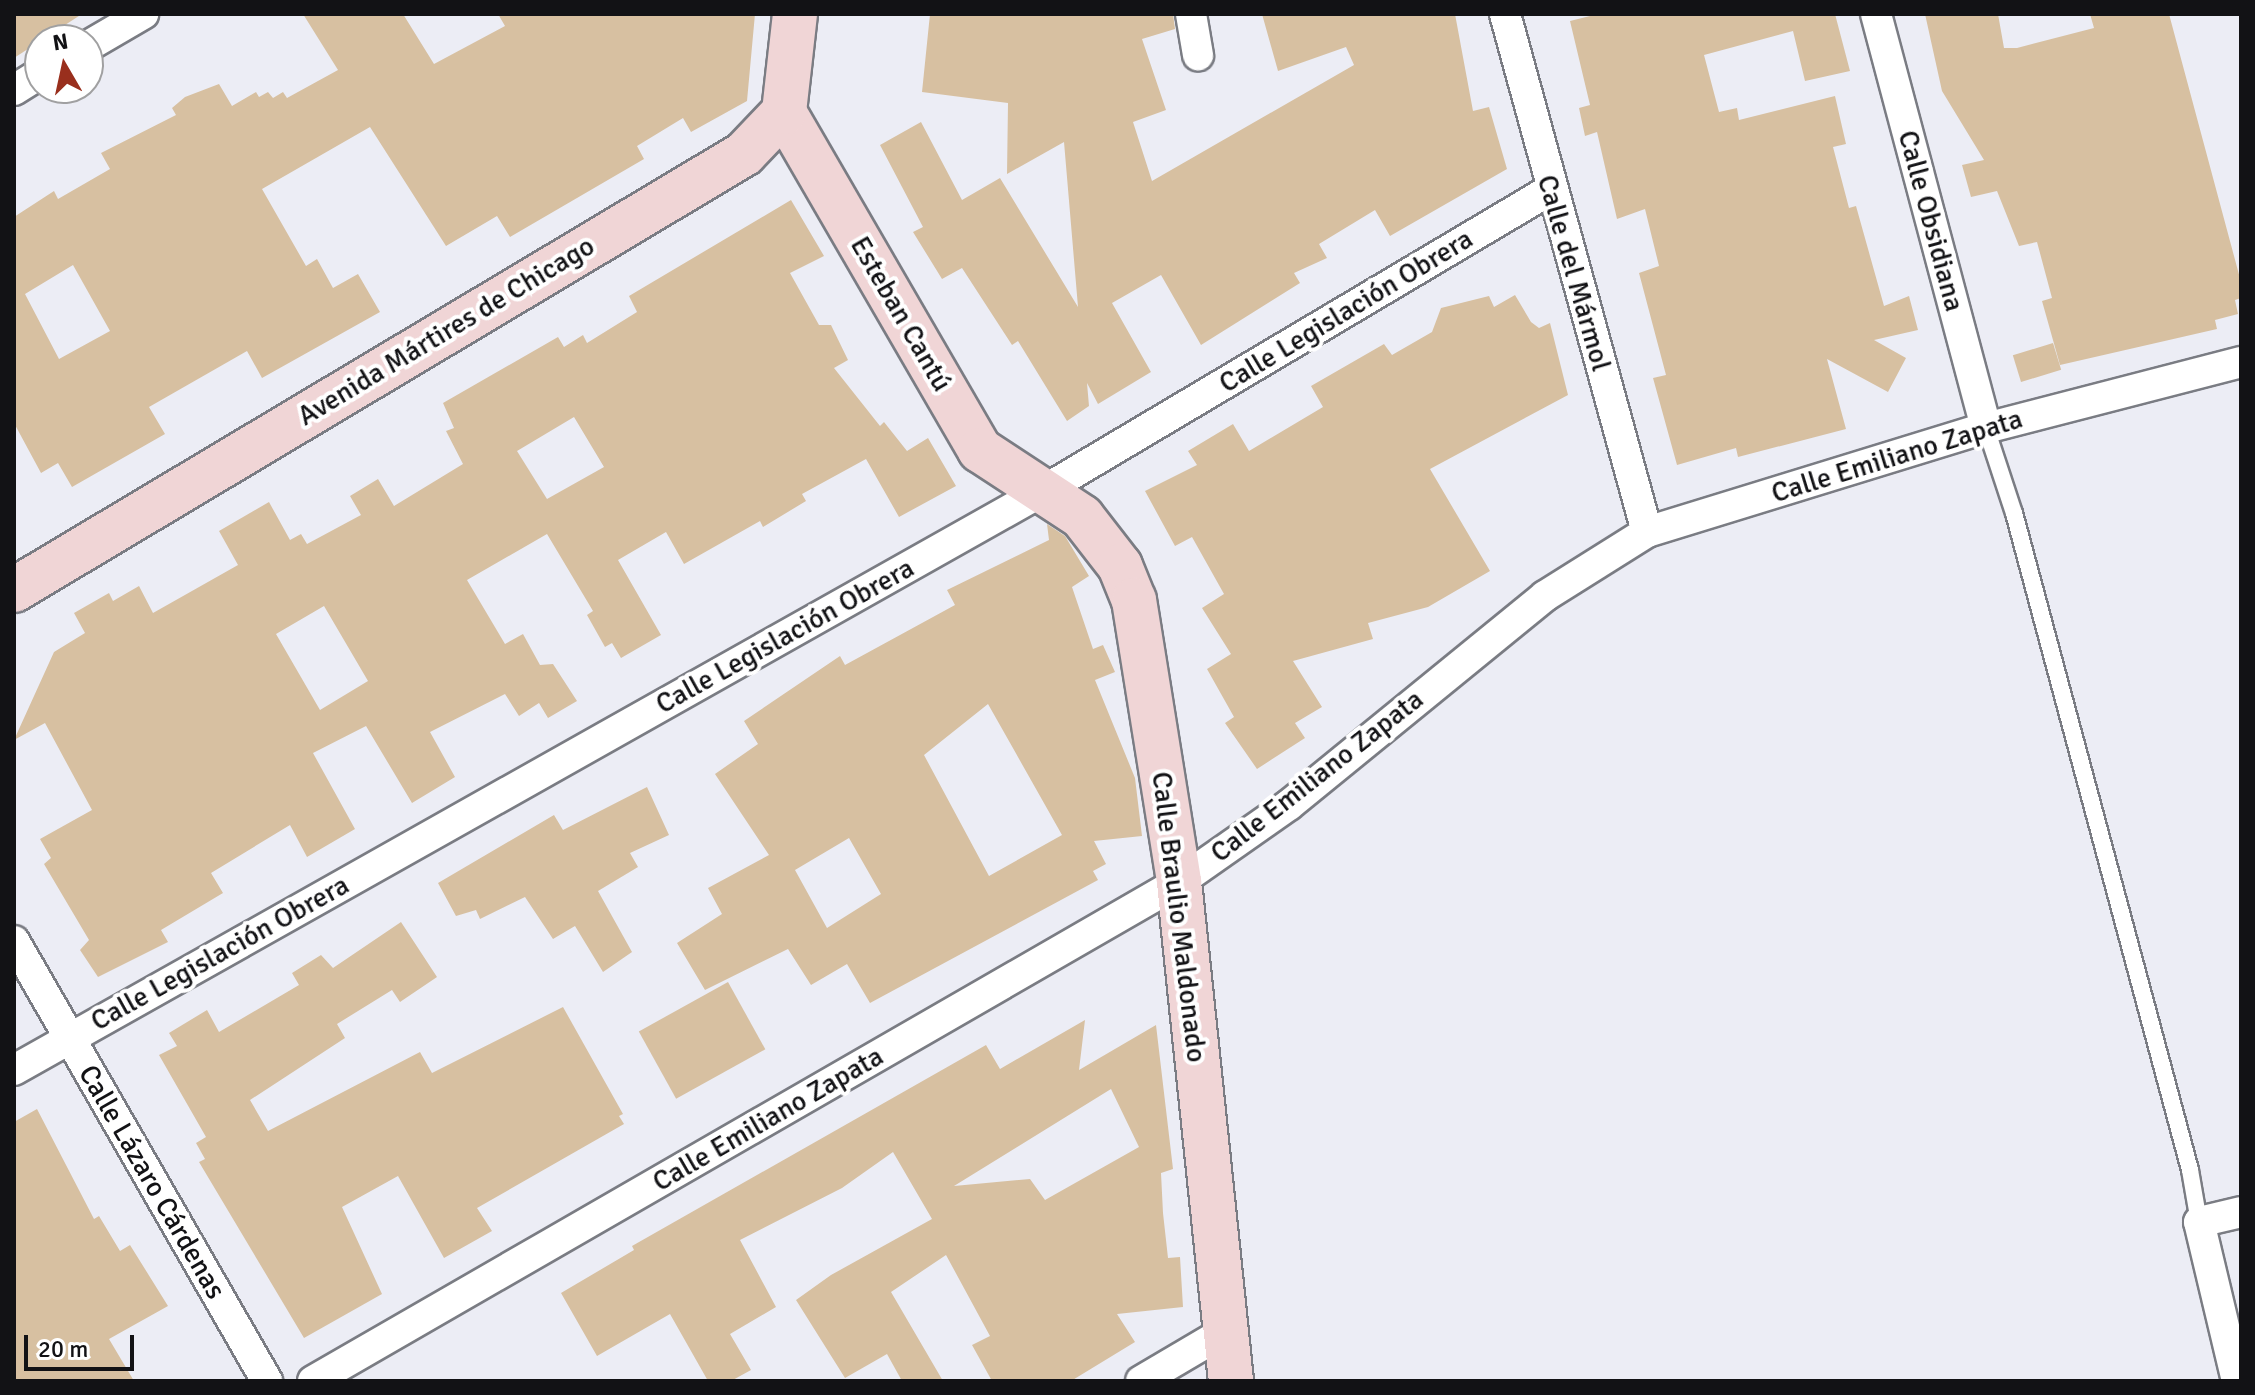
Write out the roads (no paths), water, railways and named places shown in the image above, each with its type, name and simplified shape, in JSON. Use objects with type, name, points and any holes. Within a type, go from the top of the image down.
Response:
[{"type":"street","points":[[104,37],[143,14]]},
{"type":"street","points":[[784,112],[795,14]]},
{"type":"street","points":[[1191,14],[1198,55]]},
{"type":"street","name":"Calle del Mármol","points":[[1505,14],[1550,190],[1647,532]]},
{"type":"street","name":"Calle Obsidiana","points":[[1876,14],[1986,428]]},
{"type":"street","name":"Esteban Cantú","points":[[784,112],[980,450],[1043,491]]},
{"type":"street","name":"Avenida Mártires de Chicago","points":[[14,590],[744,154],[784,112]]},
{"type":"street","name":"Calle Legislación Obrera","points":[[14,1070],[1043,491],[1550,190]]},
{"type":"street","name":"Calle Emiliano Zapata","points":[[313,1381],[1179,882],[1289,805],[1545,596],[1647,532],[1986,428],[2241,362]]},
{"type":"street","name":"Calle Braulio Maldonado","points":[[1043,491],[1082,517],[1102,540],[1134,600],[1179,882],[1231,1381]]},
{"type":"street","name":"Calle Lázaro Cárdenas","points":[[14,941],[267,1381]]},
{"type":"street","points":[[2237,1381],[2199,1222],[2241,1212]]},
{"type":"street","points":[[1141,1381],[1226,1331]]},
{"type":"lane","points":[[1986,428],[2018,528],[2186,1155],[2199,1222]]}]
